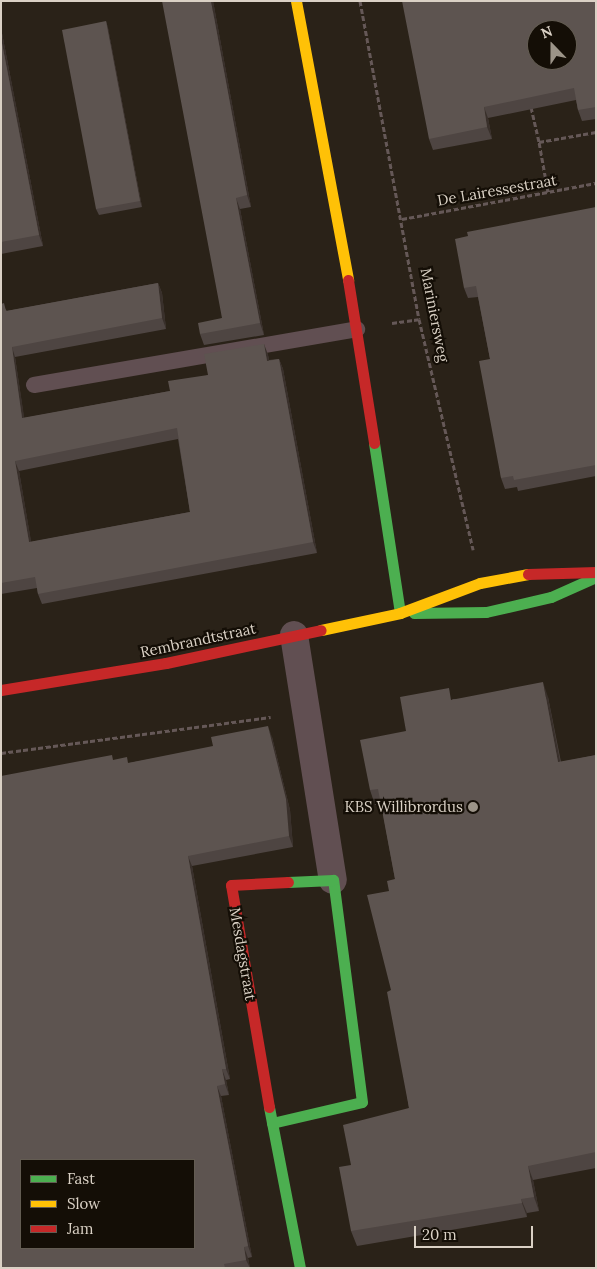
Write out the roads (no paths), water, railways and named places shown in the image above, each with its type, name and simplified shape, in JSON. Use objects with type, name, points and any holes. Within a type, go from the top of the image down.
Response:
[{"type":"street","points":[[296,1],[357,329],[400,613]]},
{"type":"street","name":"Rembrandtstraat","points":[[1,690],[166,663],[400,613],[480,583],[544,572],[596,572]]},
{"type":"street","name":"Rembrandtstraat","points":[[400,613],[486,612],[551,597],[596,577]]},
{"type":"street","points":[[272,1124],[362,1102],[333,880],[294,635]]},
{"type":"street","name":"Mesdagstraat","points":[[300,1268],[272,1124],[231,885],[333,880]]},
{"type":"lane","points":[[34,385],[357,329]]},
{"type":"place","name":"KBS Willibrordus","points":[[473,807]]}]
